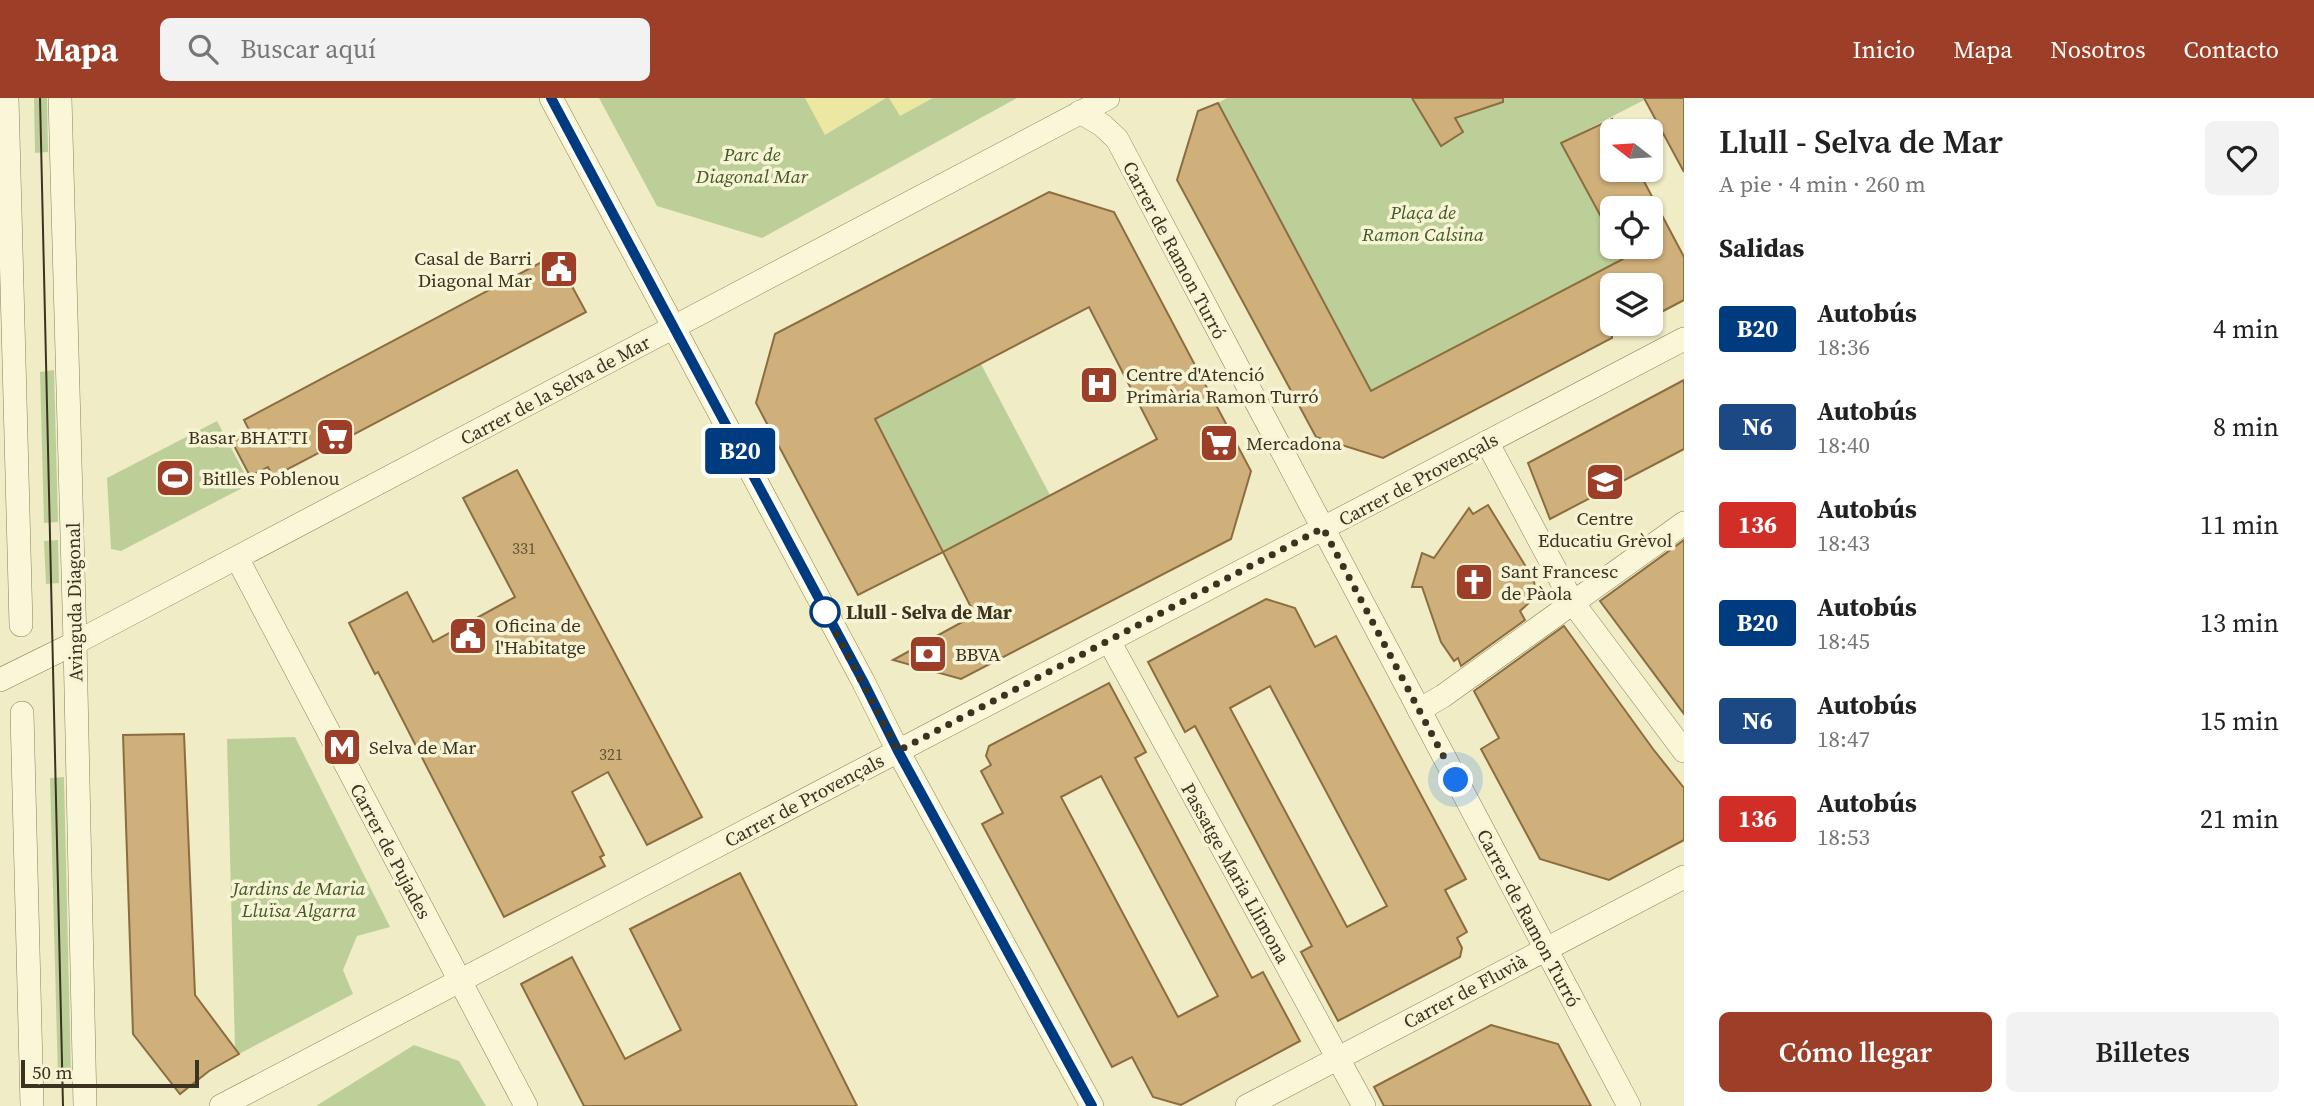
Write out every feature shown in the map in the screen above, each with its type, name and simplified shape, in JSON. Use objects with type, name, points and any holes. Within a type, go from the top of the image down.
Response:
[{"type":"street","points":[[7,98],[21,625]]},
{"type":"street","name":"Avinguda Diagonal","points":[[60,98],[85,1106]]},
{"type":"street","points":[[551,98],[898,751],[1092,1106]]},
{"type":"street","name":"Carrer de la Selva de Mar","points":[[0,680],[237,558],[1108,98]]},
{"type":"street","name":"Carrer de Ramon Turró","points":[[1080,111],[1102,125],[1117,139],[1629,1106]]},
{"type":"street","name":"Carrer de Provençals","points":[[221,1106],[1684,339]]},
{"type":"street","points":[[1487,442],[1579,599],[1684,751]]},
{"type":"street","points":[[1419,710],[1429,706],[1684,523]]},
{"type":"street","name":"Carrer de Pujades","points":[[237,558],[526,1106]]},
{"type":"street","name":"Passatge Maria Llimona","points":[[1108,641],[1364,1106]]},
{"type":"street","points":[[22,713],[32,1106]]},
{"type":"street","name":"Carrer de Fluvià","points":[[1247,1106],[1684,877]]},
{"type":"green space","points":[[34,98],[47,98],[48,152],[35,153]]},
{"type":"green space","name":"Parc de Diagonal Mar","points":[[599,98],[1017,98],[762,238],[657,206]]},
{"type":"green space","name":"Plaça de Ramon Calsina","points":[[1227,98],[1643,98],[1644,100],[1607,119],[1600,119],[1600,123],[1561,143],[1600,215],[1600,259],[1623,259],[1371,392],[1218,103]]},
{"type":"green space","points":[[981,364],[1050,495],[943,552],[875,419]]},
{"type":"green space","points":[[54,370],[58,522],[44,523],[40,372]]},
{"type":"green space","points":[[217,421],[250,484],[121,551],[111,549],[107,478]]},
{"type":"green space","points":[[58,540],[59,583],[46,584],[44,541]]},
{"type":"green space","name":"Jardins de Maria Lluïsa Algarra","points":[[295,737],[390,927],[357,936],[343,970],[353,994],[239,1054],[235,1049],[227,739]]},
{"type":"green space","points":[[64,777],[71,1077],[58,1078],[50,778]]},
{"type":"green space","points":[[414,1045],[459,1061],[486,1106],[316,1106]]},
{"type":"sand","points":[[805,98],[886,98],[825,135]]},
{"type":"sand","points":[[889,98],[933,98],[900,116]]},
{"type":"building","points":[[1412,98],[1503,98],[1503,102],[1455,118],[1463,132],[1441,146]]},
{"type":"building","points":[[1644,98],[1684,98],[1684,172],[1663,133],[1663,119],[1655,119]]},
{"type":"building","points":[[1218,103],[1371,391],[1623,259],[1663,259],[1663,217],[1684,257],[1684,300],[1663,311],[1663,273],[1600,273],[1600,336],[1612,338],[1383,458],[1316,437],[1177,180],[1198,111]]},
{"type":"building","points":[[1600,125],[1600,182],[1644,182],[1652,196],[1600,196],[1600,215],[1561,143]]},
{"type":"building","points":[[1049,192],[1114,212],[1251,471],[1231,539],[961,679],[893,660],[975,615],[943,552],[858,595],[756,403],[775,334]],"holes":[[[1089,307],[1157,439],[943,552],[875,419]]]},
{"type":"building","points":[[555,255],[586,312],[273,477],[268,467],[250,476],[231,440],[249,430],[244,420]]},
{"type":"building","points":[[1684,380],[1684,449],[1550,519],[1528,463]]},
{"type":"building","points":[[517,470],[702,817],[647,845],[608,772],[572,792],[604,855],[600,857],[605,866],[504,917],[378,672],[375,674],[349,623],[407,592],[433,642],[515,597],[463,498]]},
{"type":"building","name":"Sant Francesc de Pàola","points":[[1488,505],[1534,580],[1535,591],[1530,602],[1520,611],[1525,620],[1461,666],[1458,658],[1454,661],[1441,642],[1422,587],[1412,587],[1422,553],[1434,558],[1469,508],[1473,514]]},
{"type":"building","points":[[1684,540],[1684,714],[1600,601]]},
{"type":"building","points":[[1266,599],[1295,608],[1315,647],[1336,636],[1466,879],[1445,890],[1467,932],[1457,938],[1462,948],[1460,957],[1338,1021],[1301,952],[1312,946],[1195,726],[1185,732],[1148,662]],"holes":[[[1270,686],[1387,906],[1347,927],[1230,708]]]},
{"type":"building","points":[[1564,626],[1684,788],[1684,840],[1609,880],[1540,859],[1481,749],[1499,738],[1474,691]]},
{"type":"building","points":[[1109,683],[1146,752],[1135,758],[1252,978],[1263,972],[1300,1041],[1181,1105],[1153,1097],[1132,1057],[1112,1067],[982,824],[1003,813],[981,771],[991,765],[986,756],[989,746]],"holes":[[[1101,776],[1218,996],[1178,1017],[1061,797]]]},
{"type":"building","points":[[184,734],[195,995],[239,1054],[209,1071],[180,1094],[133,1034],[123,735]]},
{"type":"building","points":[[740,873],[857,1106],[584,1106],[521,984],[572,957],[625,1059],[681,1030],[630,929]]},
{"type":"building","points":[[1491,1025],[1558,1044],[1591,1106],[1384,1106],[1374,1087]]},
{"type":"tram line","points":[[40,98],[63,1106]]},
{"type":"bus line","name":"B20","points":[[551,98],[898,751],[1092,1106]]},
{"type":"place","name":"Casal de Barri Diagonal Mar","points":[[559,269]]},
{"type":"place","name":"Centre d'Atenció Primària Ramon Turró","points":[[1099,385]]},
{"type":"place","name":"Basar BHATTI","points":[[335,437]]},
{"type":"place","name":"Mercadona","points":[[1219,443]]},
{"type":"place","name":"Bitlles Poblenou","points":[[175,478]]},
{"type":"place","name":"Centre Educatiu Grèvol","points":[[1605,482]]},
{"type":"place","name":"Sant Francesc de Pàola","points":[[1474,582]]},
{"type":"place","name":"Llull - Selva de Mar","points":[[825,612]]},
{"type":"place","name":"Oficina de l'Habitatge","points":[[468,636]]},
{"type":"place","name":"BBVA","points":[[928,654]]},
{"type":"place","name":"Selva de Mar","points":[[342,747]]},
{"type":"route","points":[[825,612],[898,751],[1323,528],[1456,780]]}]
